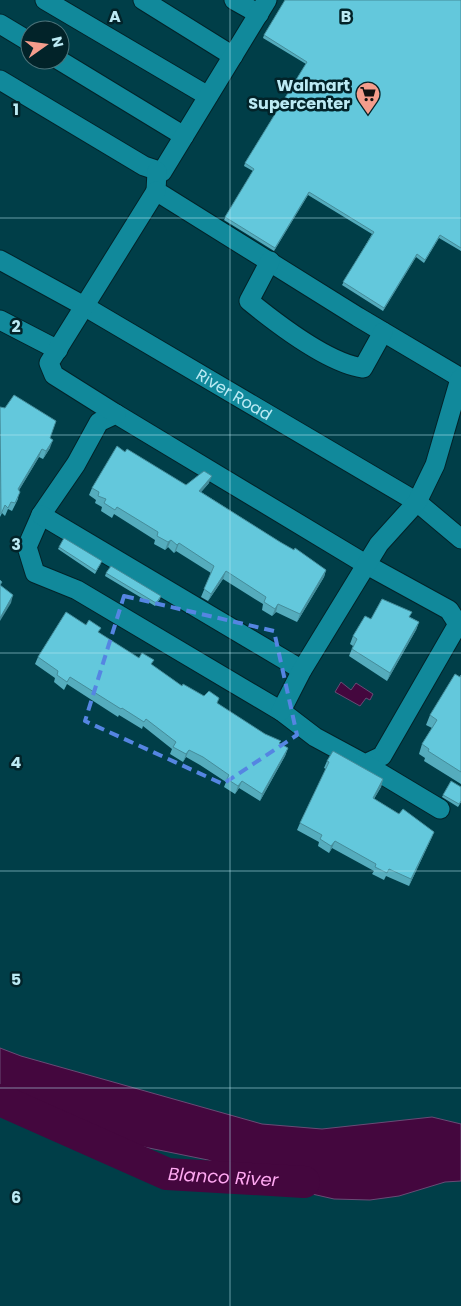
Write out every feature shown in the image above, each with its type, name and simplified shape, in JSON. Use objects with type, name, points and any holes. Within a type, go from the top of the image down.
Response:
[{"type":"street","points":[[45,0],[208,96]]},
{"type":"street","points":[[142,0],[233,56]]},
{"type":"street","points":[[0,80],[144,166],[162,172],[263,7],[234,0]]},
{"type":"street","points":[[0,24],[20,36]]},
{"type":"street","points":[[70,67],[184,136]]},
{"type":"street","points":[[157,171],[156,190],[49,364],[54,375],[79,391],[447,611],[458,624],[449,644],[382,756],[365,764]]},
{"type":"street","points":[[156,190],[383,332],[461,378],[435,465],[417,502],[379,544],[302,670],[281,711]]},
{"type":"street","name":"River Road","points":[[0,260],[84,306],[417,502],[461,540]]},
{"type":"street","points":[[270,261],[249,301],[276,324],[348,366],[362,368],[383,332]]},
{"type":"street","points":[[0,320],[58,350]]},
{"type":"street","points":[[116,414],[100,422],[76,464],[41,515],[27,547],[35,574],[77,590],[281,711],[315,737],[365,764],[440,809]]},
{"type":"street","points":[[41,515],[302,670]]},
{"type":"highlighted area","points":[[124,596],[274,631],[297,735],[223,784],[85,721]]},
{"type":"shaded area","points":[[341,682],[351,690],[356,683],[373,694],[370,700],[366,698],[360,706],[335,692]]},
{"type":"shaded area","points":[[0,1048],[21,1056],[262,1124],[322,1129],[432,1117],[461,1124],[461,1181],[445,1182],[399,1196],[370,1200],[334,1199],[277,1186],[208,1160],[47,1124],[0,1108]]},
{"type":"building","name":"Walmart Supercenter","points":[[285,0],[461,0],[461,248],[440,235],[425,260],[417,254],[384,308],[343,282],[374,232],[309,192],[275,248],[225,217],[254,169],[245,163],[307,62],[264,35]]},
{"type":"building","points":[[14,395],[56,421],[50,438],[53,440],[46,451],[42,449],[18,489],[20,492],[15,503],[11,502],[8,508],[5,505],[1,514],[0,407],[5,408]]},
{"type":"building","points":[[117,446],[125,452],[127,449],[186,485],[204,471],[212,476],[199,491],[280,542],[294,550],[295,548],[326,570],[300,614],[278,604],[275,609],[264,602],[266,597],[226,571],[211,594],[204,589],[214,566],[179,543],[177,545],[171,540],[168,542],[157,536],[158,532],[117,507],[115,510],[104,503],[106,499],[98,496],[99,492],[92,488]]},
{"type":"building","points":[[64,538],[102,561],[96,571],[59,547]]},
{"type":"building","points":[[111,566],[161,596],[156,603],[106,573]]},
{"type":"building","points":[[0,585],[13,595],[0,618]]},
{"type":"building","points":[[382,599],[412,612],[409,617],[419,622],[390,673],[352,649],[357,639],[353,636],[365,616],[371,619]]},
{"type":"building","points":[[66,612],[86,625],[89,620],[101,628],[98,632],[139,658],[142,653],[154,660],[151,664],[182,686],[183,684],[204,696],[209,691],[219,698],[217,703],[265,734],[281,741],[279,743],[288,748],[262,794],[242,781],[238,786],[227,779],[229,775],[203,757],[189,750],[186,754],[173,747],[176,742],[146,719],[144,722],[70,677],[67,682],[57,675],[58,671],[38,657]]},
{"type":"building","points":[[455,674],[460,677],[461,675],[461,772],[428,751],[429,749],[422,744],[437,720],[430,715]]},
{"type":"building","points":[[333,751],[383,779],[373,798],[399,814],[403,809],[434,832],[411,879],[389,869],[387,873],[375,867],[376,864],[335,841],[331,846],[320,839],[322,835],[300,823]]},
{"type":"building","points":[[451,781],[461,787],[461,801],[459,804],[443,795]]},
{"type":"waterway","name":"Blanco River","points":[[0,1100],[167,1174],[304,1182]]},
{"type":"place","name":"Walmart Supercenter","points":[[368,115]]}]
